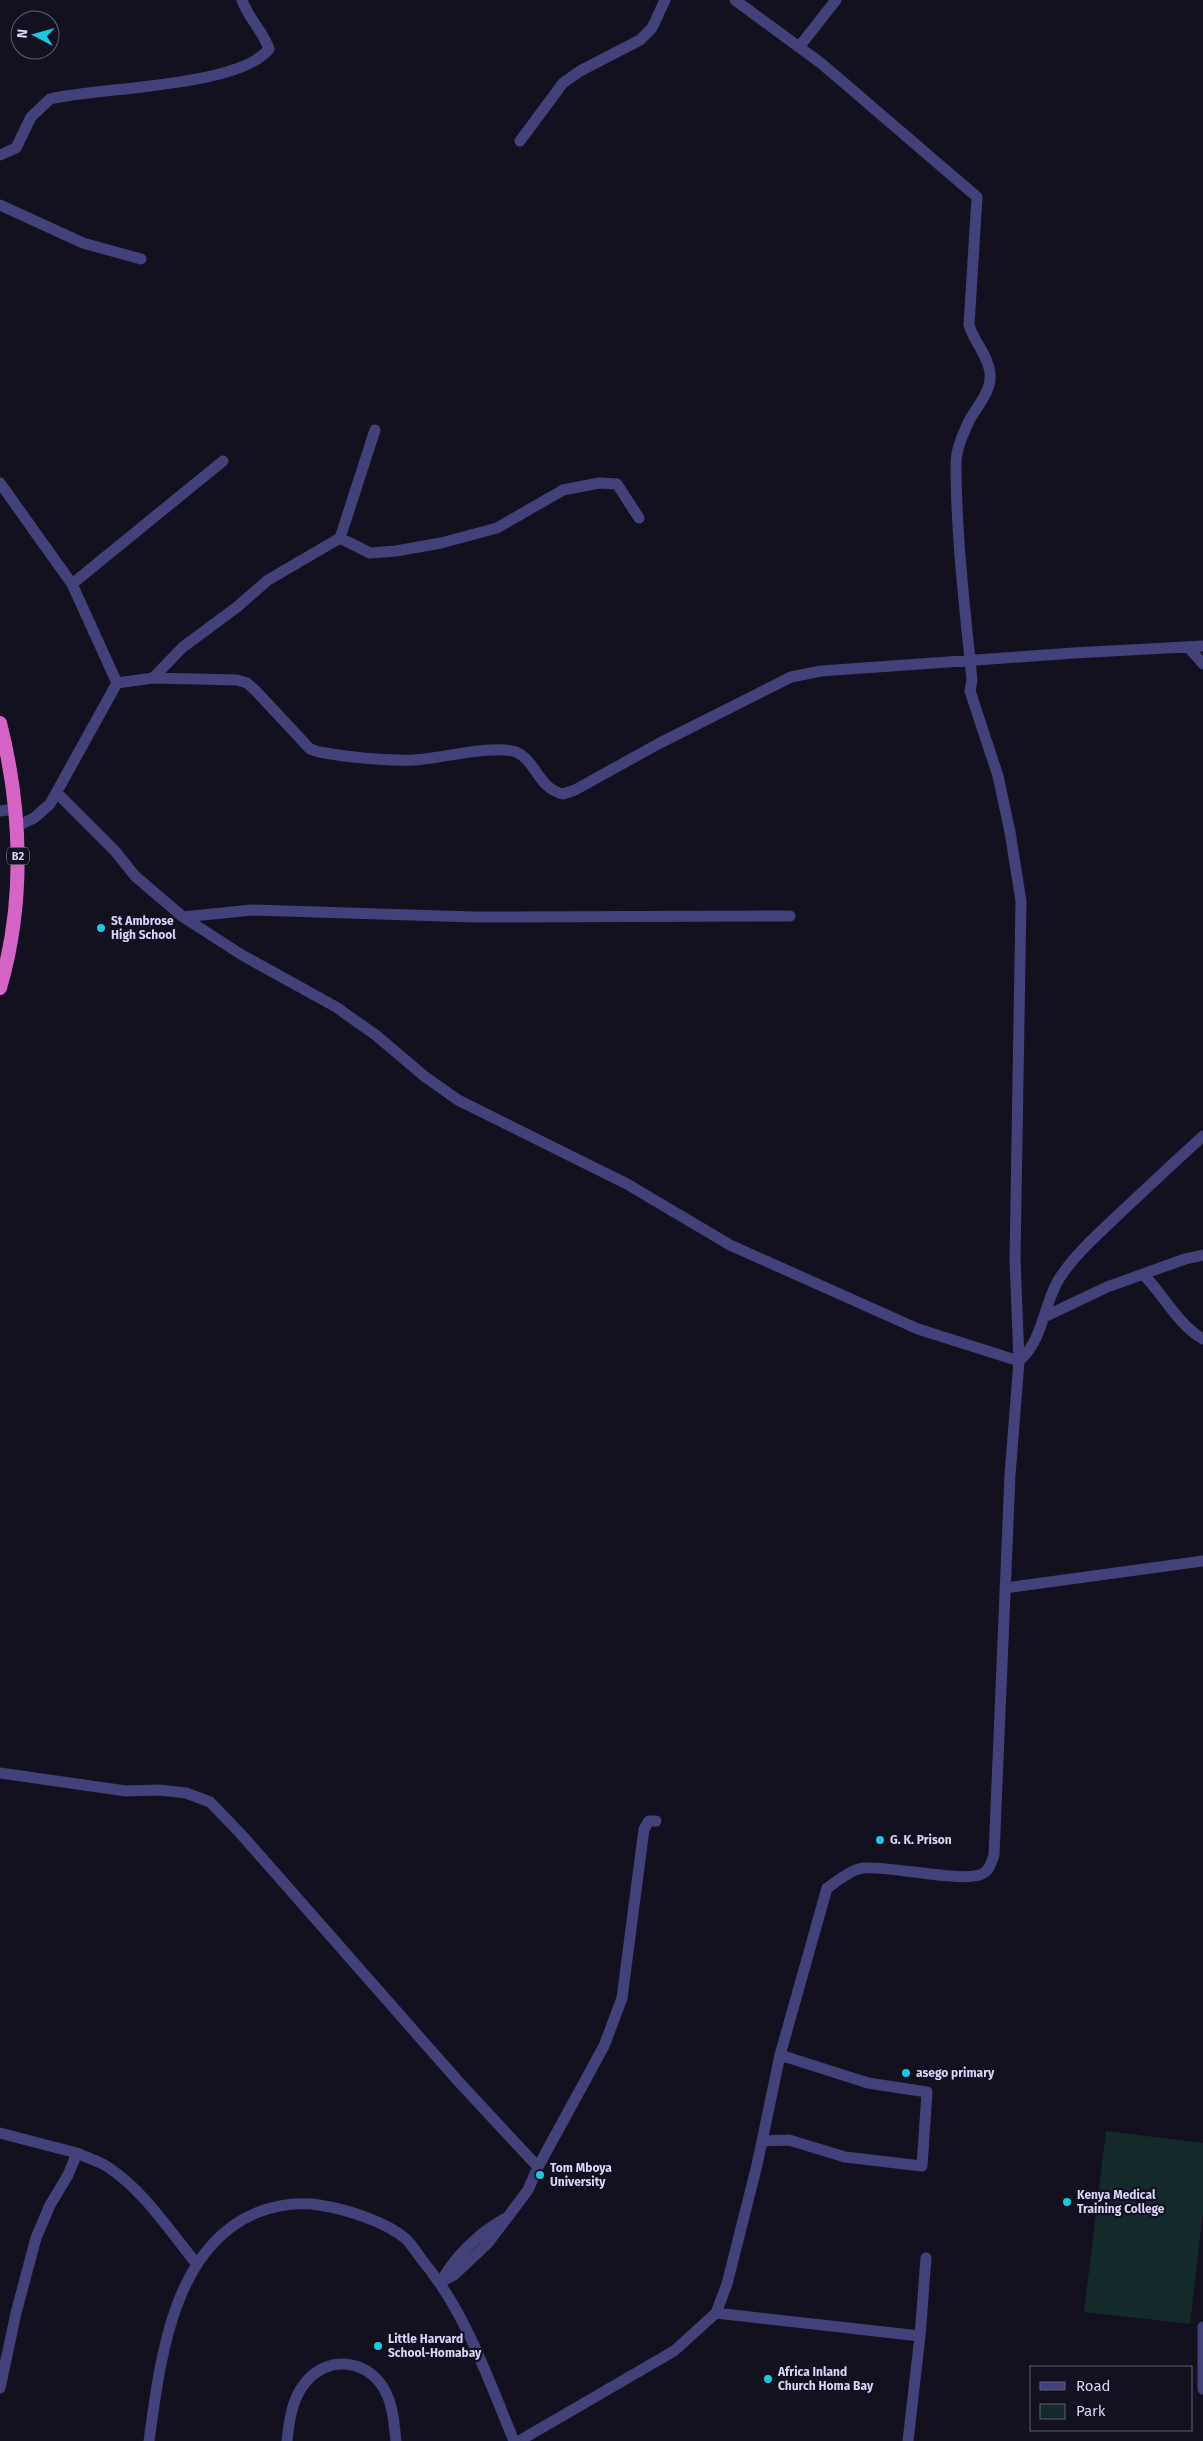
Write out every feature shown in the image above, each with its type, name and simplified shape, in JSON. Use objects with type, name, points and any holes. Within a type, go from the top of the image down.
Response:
[{"type":"highway","name":"B2","points":[[0,724],[11,772],[17,826],[18,863],[14,923],[7,963],[0,988]]},
{"type":"street","points":[[0,155],[16,148],[31,116],[50,99],[220,75],[263,56],[269,48],[267,42],[246,11],[242,0]]},
{"type":"street","points":[[520,141],[563,83],[580,71],[640,40],[652,28],[665,0]]},
{"type":"street","points":[[519,2441],[674,2351],[716,2313],[727,2284],[762,2141],[780,2055],[827,1888],[862,1868],[894,1869],[958,1876],[982,1874],[990,1868],[994,1855],[1010,1476],[1020,1361],[1015,1260],[1021,901],[1010,832],[998,776],[970,691],[970,660],[956,463],[958,446],[970,420],[986,394],[991,375],[988,362],[973,337],[969,325],[977,197],[902,131],[799,46],[735,0]]},
{"type":"street","points":[[799,46],[836,0]]},
{"type":"street","points":[[0,205],[84,243],[141,260]]},
{"type":"street","points":[[153,678],[183,647],[237,607],[268,580],[340,538],[375,430]]},
{"type":"street","points":[[72,584],[224,461]]},
{"type":"street","points":[[0,483],[72,584],[117,683]]},
{"type":"street","points":[[340,538],[370,553],[441,543],[497,528],[563,490],[599,483],[617,484],[639,518]]},
{"type":"street","points":[[117,683],[153,678],[237,680],[247,683],[310,749],[319,752],[412,760],[501,750],[516,752],[527,761],[545,786],[563,794],[575,790],[658,744],[791,677],[821,671],[1203,646]]},
{"type":"street","points":[[1190,648],[1203,664]]},
{"type":"street","points":[[17,826],[43,812],[57,793],[117,683]]},
{"type":"street","points":[[57,793],[136,876],[183,917],[242,956],[336,1007],[377,1036],[424,1076],[458,1100],[627,1184],[730,1245],[918,1329],[1020,1361]]},
{"type":"street","points":[[0,811],[15,809]]},
{"type":"street","points":[[183,917],[252,910],[473,917],[790,916]]},
{"type":"street","points":[[1020,1361],[1028,1353],[1062,1274],[1083,1248],[1203,1136]]},
{"type":"street","points":[[1044,1317],[1107,1287],[1185,1259],[1203,1255]]},
{"type":"street","points":[[1143,1274],[1156,1287],[1190,1330],[1203,1338]]},
{"type":"street","points":[[1005,1588],[1203,1561]]},
{"type":"street","points":[[0,1773],[126,1790],[186,1793],[210,1802],[240,1833],[458,2081],[538,2167]]},
{"type":"street","points":[[441,2282],[454,2275],[488,2243],[528,2190],[538,2167],[611,2029],[622,1998],[644,1828],[649,1821],[656,1822]]},
{"type":"street","points":[[762,2141],[789,2140],[845,2157],[922,2166],[927,2092],[868,2083],[780,2055]]},
{"type":"street","points":[[0,2133],[77,2153],[106,2166],[124,2179],[148,2203],[196,2264]]},
{"type":"street","points":[[0,2388],[8,2347],[36,2238],[50,2205],[68,2175],[77,2153]]},
{"type":"street","points":[[149,2441],[155,2400],[173,2314],[196,2264],[212,2243],[241,2219],[266,2209],[303,2203],[339,2208],[379,2224],[405,2239],[441,2282],[483,2364],[514,2441]]},
{"type":"street","points":[[908,2441],[920,2336],[926,2258]]},
{"type":"street","points":[[716,2313],[920,2336]]},
{"type":"street","points":[[1203,2327],[1203,2389]]},
{"type":"street","points":[[287,2441],[293,2406],[305,2383],[321,2370],[339,2363],[349,2363],[361,2367],[374,2376],[384,2389],[391,2406],[396,2441]]},
{"type":"green space","points":[[1106,2131],[1203,2143],[1203,2212],[1190,2324],[1084,2312]]},
{"type":"place","name":"St Ambrose High School","points":[[101,928]]},
{"type":"place","name":"G. K. Prison","points":[[880,1840]]},
{"type":"place","name":"asego primary","points":[[906,2073]]},
{"type":"place","name":"Tom Mboya University","points":[[540,2175]]},
{"type":"place","name":"Kenya Medical Training College","points":[[1067,2202]]},
{"type":"place","name":"Little Harvard School-Homabay","points":[[378,2346]]},
{"type":"place","name":"Africa Inland Church Homa Bay","points":[[768,2379]]}]
